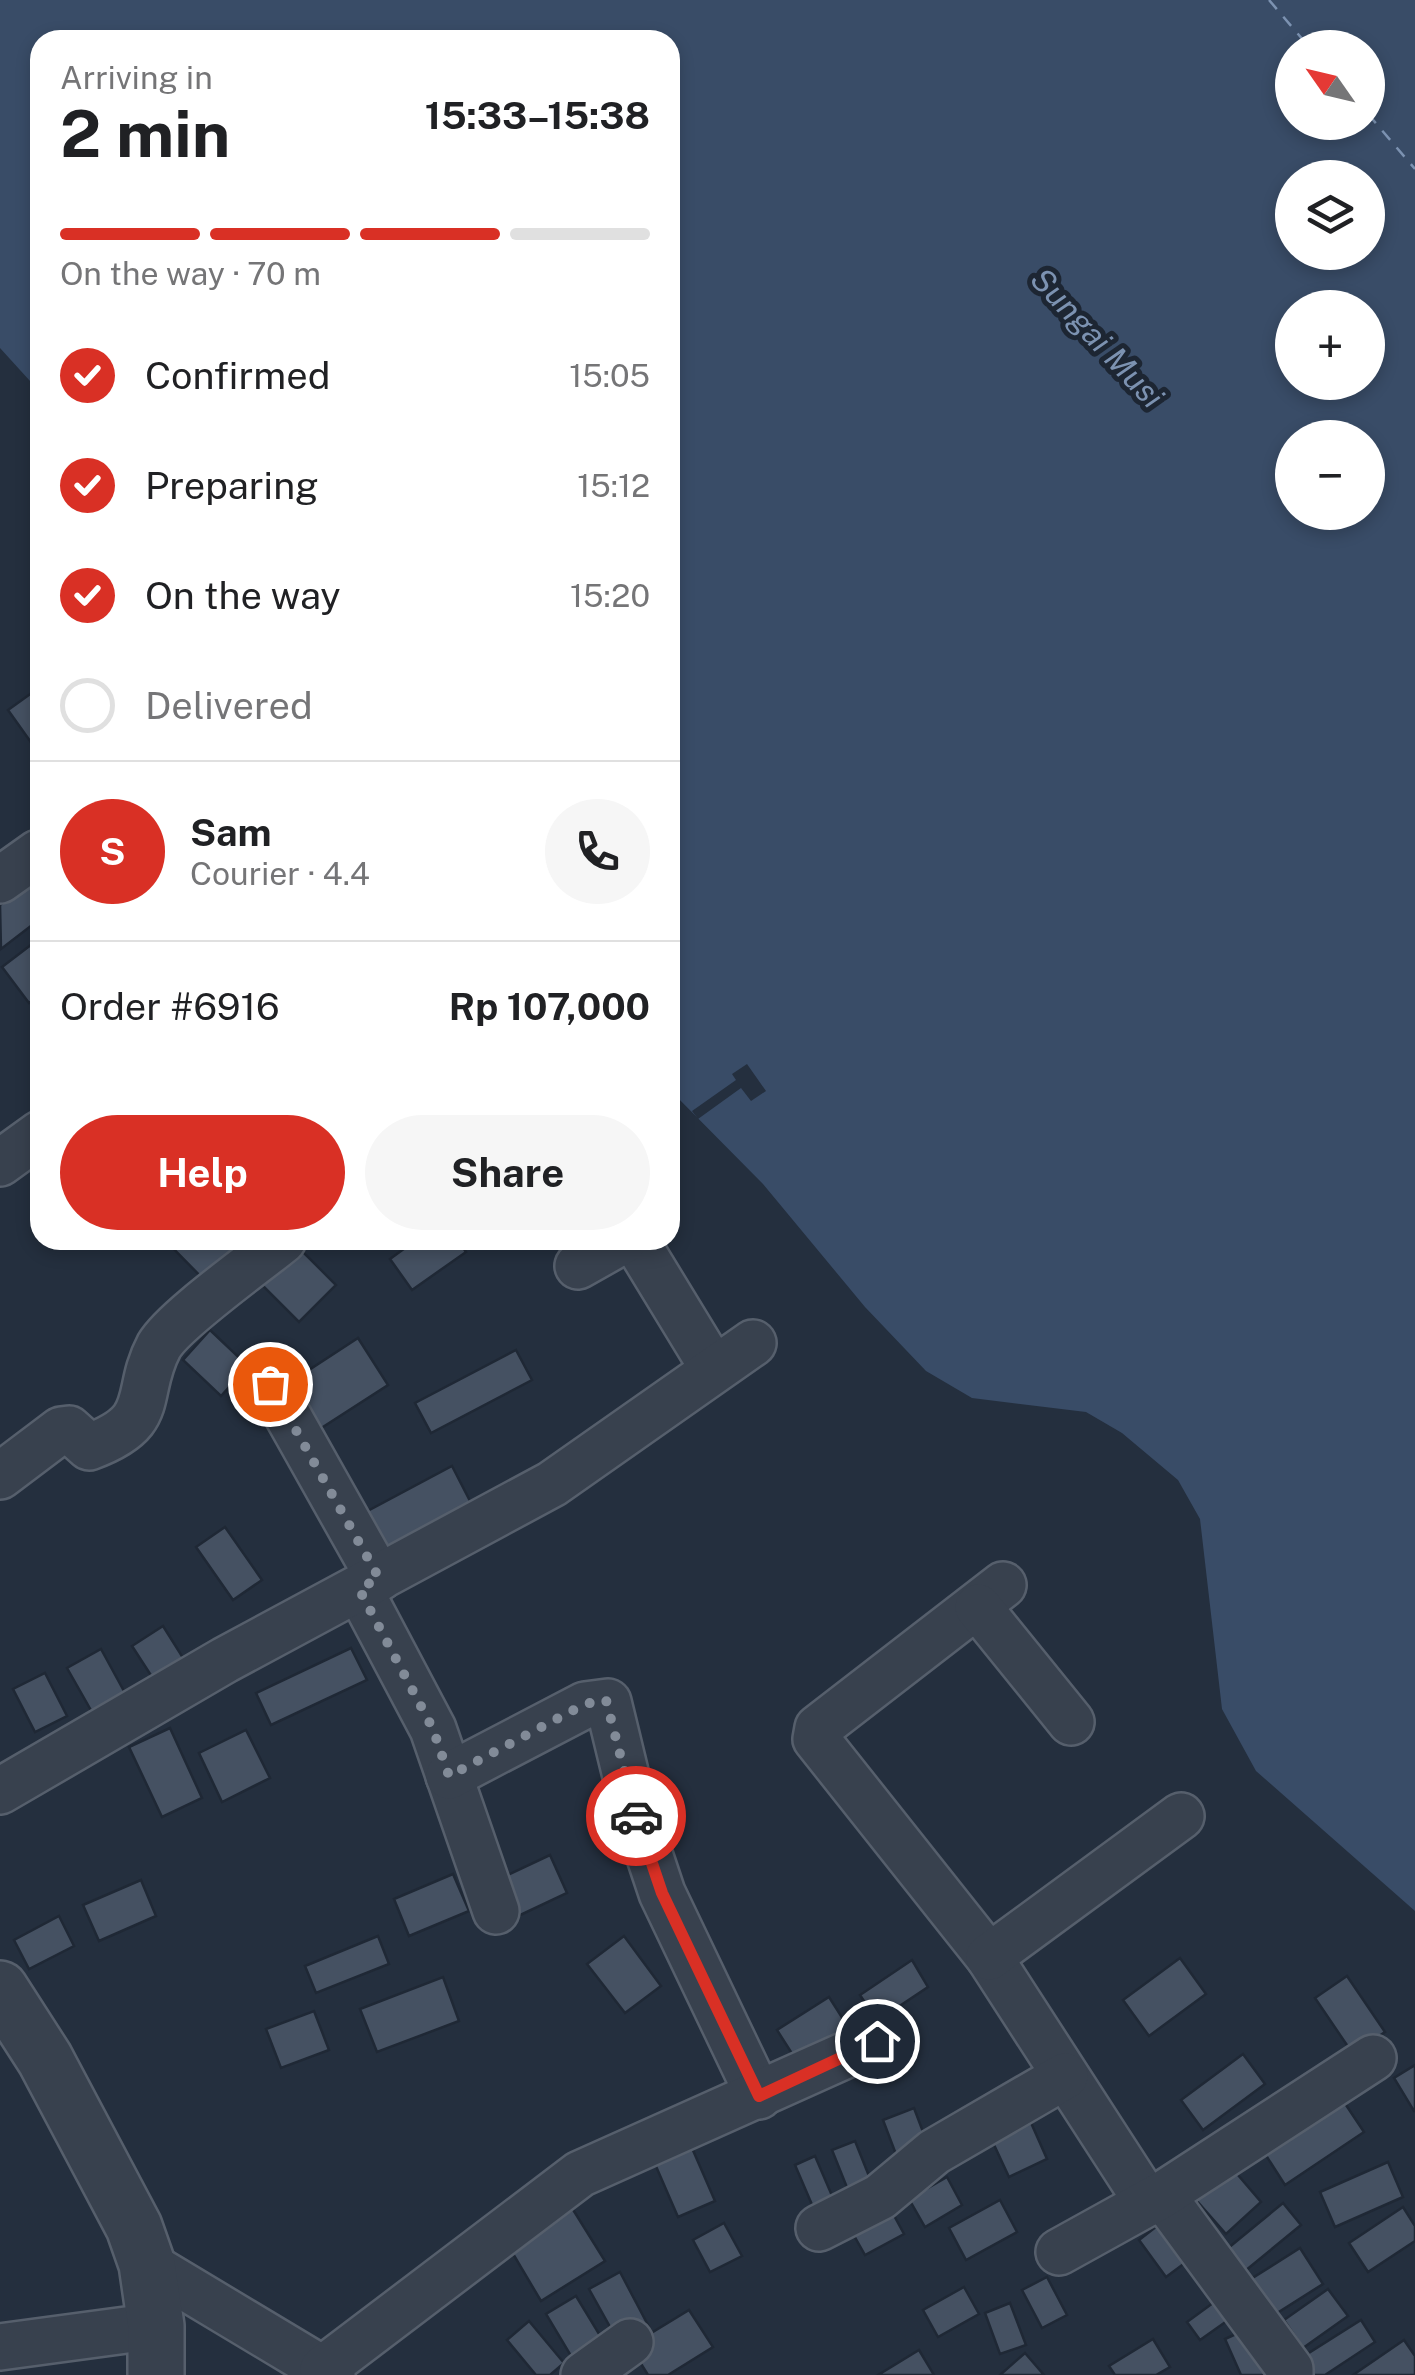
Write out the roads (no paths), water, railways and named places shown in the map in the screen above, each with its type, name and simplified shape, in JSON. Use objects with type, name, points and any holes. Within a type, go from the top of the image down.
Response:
[{"type":"street","points":[[0,880],[30,858]]},
{"type":"street","points":[[0,1163],[30,1141]]},
{"type":"street","points":[[0,1476],[62,1430],[69,1429],[89,1447],[124,1428],[139,1414],[151,1366],[175,1326],[270,1250]]},
{"type":"street","points":[[578,1266],[606,1250]]},
{"type":"street","points":[[641,1250],[712,1368]]},
{"type":"street","points":[[0,1791],[226,1660],[552,1484],[712,1368],[753,1343]]},
{"type":"street","points":[[270,1384],[369,1583],[433,1729],[496,1911]]},
{"type":"street","points":[[1071,1722],[991,1596],[818,1728],[816,1734],[989,1957],[1065,2076],[1155,2199],[1290,2369],[1290,2375]]},
{"type":"street","points":[[449,1776],[595,1702],[737,2104]]},
{"type":"street","points":[[989,1957],[1181,1816]]},
{"type":"street","points":[[0,1989],[46,2058],[134,2227],[147,2264],[156,2350],[0,2347]]},
{"type":"street","points":[[147,2264],[327,2372],[580,2174],[877,2041]]},
{"type":"street","points":[[1059,2252],[1155,2199],[1373,2058]]},
{"type":"street","points":[[818,2228],[880,2197],[934,2152],[1065,2076]]},
{"type":"street","points":[[584,2375],[630,2342]]},
{"type":"water","name":"Sungai Musi","points":[[0,0],[1415,0],[1415,1911],[1256,1771],[1222,1709],[1200,1519],[1178,1480],[1122,1433],[1086,1412],[972,1398],[926,1371],[865,1307],[763,1184],[680,1100],[680,30],[30,30],[30,381],[0,348]]}]
